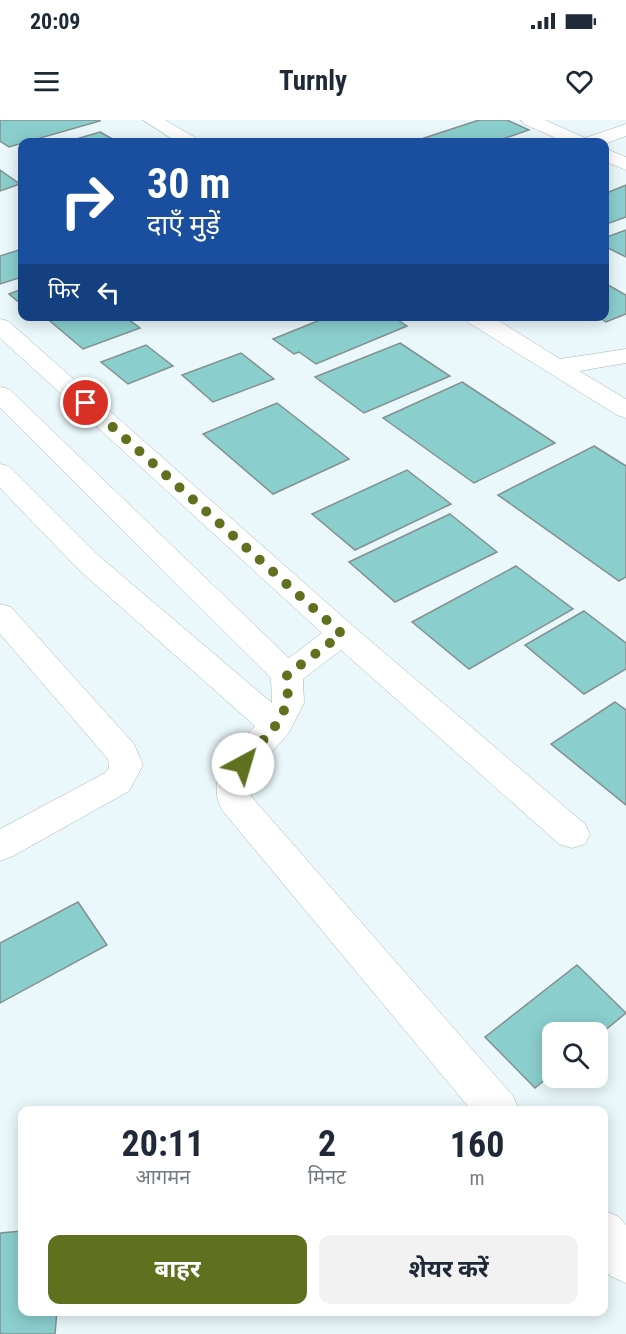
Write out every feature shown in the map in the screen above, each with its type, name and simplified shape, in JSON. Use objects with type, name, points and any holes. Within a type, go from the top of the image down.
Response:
[{"type":"street","points":[[152,120],[182,138]]},
{"type":"street","points":[[530,120],[570,138]]},
{"type":"street","points":[[603,138],[626,130]]},
{"type":"street","points":[[609,156],[626,164]]},
{"type":"street","points":[[482,321],[626,410]]},
{"type":"street","points":[[0,326],[342,634],[572,834]]},
{"type":"street","points":[[556,367],[626,356]]},
{"type":"street","points":[[0,394],[287,675],[288,703],[276,725],[233,778],[234,800],[495,1106]]},
{"type":"street","points":[[0,472],[89,563],[276,725]]},
{"type":"street","points":[[0,614],[122,753],[127,763],[126,771],[117,782],[0,846]]},
{"type":"street","points":[[287,675],[342,634]]},
{"type":"street","points":[[608,1239],[626,1260]]},
{"type":"building","points":[[0,120],[100,121],[40,138],[18,138],[18,144],[9,147],[0,141]]},
{"type":"building","points":[[479,120],[507,120],[529,130],[506,138],[424,138]]},
{"type":"building","points":[[100,132],[111,138],[80,138]]},
{"type":"building","points":[[0,170],[18,185],[0,191]]},
{"type":"building","points":[[626,185],[626,217],[609,223],[609,192]]},
{"type":"building","points":[[626,230],[626,257],[609,248],[609,236]]},
{"type":"building","points":[[18,250],[18,278],[0,284],[0,256]]},
{"type":"building","points":[[609,286],[626,295],[626,314],[609,321]]},
{"type":"building","points":[[18,291],[18,302],[9,294]]},
{"type":"building","points":[[50,321],[131,321],[140,328],[83,349]]},
{"type":"building","points":[[318,321],[400,321],[407,326],[316,364],[299,352],[294,354],[273,339]]},
{"type":"building","points":[[400,343],[450,376],[364,413],[315,377]]},
{"type":"building","points":[[146,345],[173,366],[128,384],[101,362]]},
{"type":"building","points":[[241,353],[274,379],[213,402],[182,375]]},
{"type":"building","points":[[462,382],[555,443],[474,483],[383,418]]},
{"type":"building","points":[[277,403],[349,459],[273,494],[203,434]]},
{"type":"building","points":[[594,446],[626,466],[626,577],[619,581],[498,495]]},
{"type":"building","points":[[407,470],[451,504],[355,550],[312,514]]},
{"type":"building","points":[[450,514],[497,552],[395,602],[349,562]]},
{"type":"building","points":[[516,566],[573,609],[469,669],[412,622]]},
{"type":"building","points":[[584,611],[626,643],[626,669],[584,694],[525,645]]},
{"type":"building","points":[[615,702],[626,710],[626,805],[551,744]]},
{"type":"building","points":[[78,902],[107,945],[0,1003],[0,943]]},
{"type":"building","points":[[577,965],[626,1013],[608,1028],[608,1022],[542,1022],[542,1082],[535,1088],[485,1037]]},
{"type":"building","points":[[18,1231],[18,1316],[57,1316],[55,1334],[0,1334],[0,1233]]},
{"type":"route","points":[[86,403],[342,634],[287,675],[288,703],[276,725],[243,764]]}]
